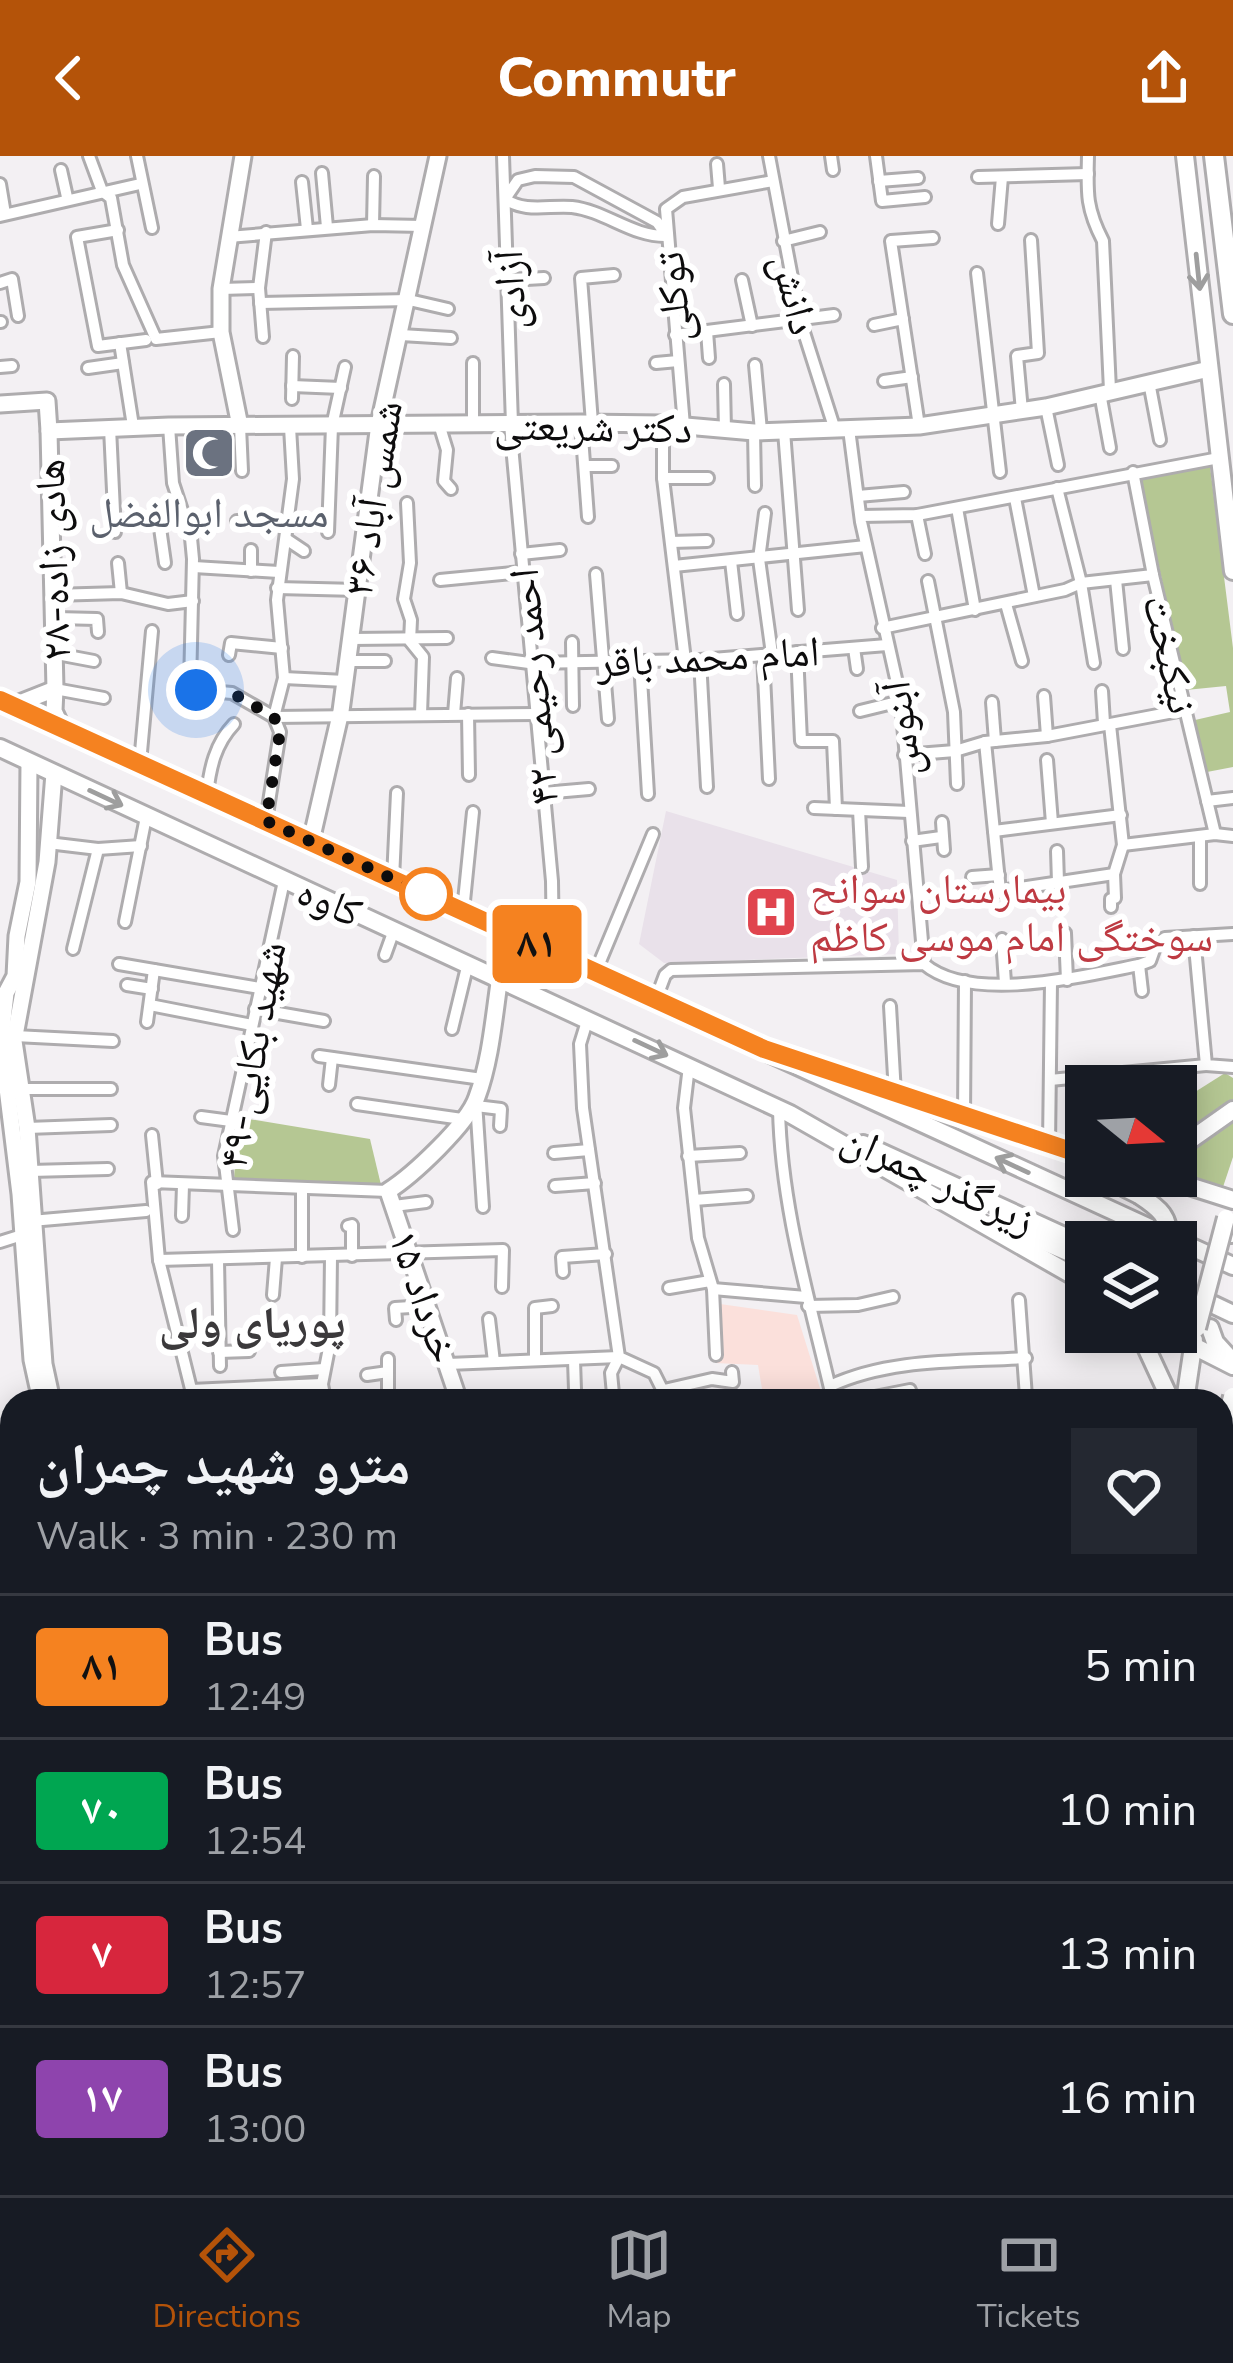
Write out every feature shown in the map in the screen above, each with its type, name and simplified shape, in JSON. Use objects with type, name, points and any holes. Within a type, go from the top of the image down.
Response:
[{"type":"highway","points":[[1214,156],[1233,314]]},
{"type":"main road","points":[[1185,156],[1233,571]]},
{"type":"main road","name":"کاوه","points":[[6,703],[764,1049]]},
{"type":"main road","name":"کاوه","points":[[0,748],[785,1112]]},
{"type":"main road","points":[[764,1049],[1065,1150]]},
{"type":"main road","name":"زیرگذر چمران","points":[[764,1049],[1224,1264]]},
{"type":"main road","points":[[1197,1135],[1233,1110]]},
{"type":"main road","points":[[785,1112],[1065,1270]]},
{"type":"main road","name":"زیرگذر چمران","points":[[785,1112],[1065,1236]]},
{"type":"main road","points":[[1013,1134],[1065,1159]]},
{"type":"main road","points":[[1197,1188],[1233,1199],[1224,1264],[1206,1292],[1204,1328],[1197,1340]]},
{"type":"main road","points":[[929,1192],[1065,1251]]},
{"type":"main road","points":[[1142,1197],[1160,1208],[1167,1221]]},
{"type":"main road","points":[[1197,1298],[1233,1314]]},
{"type":"main road","points":[[1204,1328],[1233,1364]]},
{"type":"main road","points":[[1197,1350],[1233,1364]]},
{"type":"main road","points":[[1149,1353],[1165,1389]]},
{"type":"main road","points":[[1187,1389],[1191,1353]]},
{"type":"street","points":[[89,156],[101,191],[111,198],[123,265],[151,340]]},
{"type":"street","points":[[140,156],[140,184],[152,228]]},
{"type":"street","points":[[242,471],[240,426],[221,332],[220,289],[243,156]]},
{"type":"street","name":"شمس آباد ۳۶","points":[[311,841],[340,715],[380,424],[438,156]]},
{"type":"street","name":"آزادی","points":[[503,156],[511,424]]},
{"type":"street","name":"دانش","points":[[769,156],[800,320],[842,429]]},
{"type":"street","points":[[876,156],[882,201],[925,196]]},
{"type":"street","points":[[1088,156],[1090,220],[1103,242],[1109,448]]},
{"type":"street","points":[[717,164],[719,188]]},
{"type":"street","points":[[61,170],[67,197]]},
{"type":"street","points":[[322,172],[327,227]]},
{"type":"street","points":[[978,177],[1088,174]]},
{"type":"street","points":[[374,176],[374,225]]},
{"type":"street","points":[[998,224],[1002,176]]},
{"type":"street","points":[[574,177],[657,222],[667,236],[649,237],[572,207],[517,208],[505,199],[518,180],[574,177]]},
{"type":"street","points":[[879,181],[918,178]]},
{"type":"street","name":"توکلی","points":[[684,426],[666,209],[683,196],[773,181]]},
{"type":"street","points":[[302,182],[307,229]]},
{"type":"street","points":[[0,184],[3,215],[140,184]]},
{"type":"street","points":[[228,237],[327,227],[423,226]]},
{"type":"street","points":[[118,230],[77,237],[98,346],[221,332]]},
{"type":"street","points":[[263,337],[259,288],[266,232]]},
{"type":"street","points":[[783,241],[820,232]]},
{"type":"street","points":[[920,426],[891,241],[933,238]]},
{"type":"street","points":[[1022,411],[1016,356],[1038,353],[1031,240]]},
{"type":"street","points":[[976,273],[1000,472]]},
{"type":"street","points":[[588,517],[581,278],[614,274]]},
{"type":"street","points":[[508,280],[544,278]]},
{"type":"street","points":[[0,283],[12,279],[18,316]]},
{"type":"street","points":[[742,280],[752,326]]},
{"type":"street","points":[[220,289],[259,288]]},
{"type":"street","points":[[260,303],[409,300],[448,309]]},
{"type":"street","points":[[675,335],[834,315]]},
{"type":"street","points":[[874,325],[903,319]]},
{"type":"street","points":[[707,331],[709,358]]},
{"type":"street","points":[[400,335],[451,338]]},
{"type":"street","points":[[120,344],[133,426]]},
{"type":"street","points":[[293,356],[292,392],[340,388]]},
{"type":"street","points":[[656,363],[678,361]]},
{"type":"street","points":[[88,368],[123,363]]},
{"type":"street","points":[[473,363],[473,424]]},
{"type":"street","points":[[754,364],[755,486]]},
{"type":"street","points":[[328,532],[332,426],[345,368]]},
{"type":"street","name":"دکتر شریعتی","points":[[49,431],[380,424],[663,424],[758,432],[920,426],[1046,407],[1209,369]]},
{"type":"street","points":[[884,381],[912,377]]},
{"type":"street","points":[[1149,382],[1160,440]]},
{"type":"street","points":[[724,383],[725,430]]},
{"type":"street","points":[[0,404],[47,401],[49,431]]},
{"type":"street","points":[[1046,407],[1058,466]]},
{"type":"street","points":[[440,424],[447,450],[443,481],[451,490]]},
{"type":"street","name":"۴۲ احمد رحیمی","points":[[511,424],[552,881],[553,951]]},
{"type":"street","points":[[663,424],[663,478],[685,660]]},
{"type":"street","points":[[169,426],[173,483],[191,538],[194,567],[190,686],[232,693],[274,717],[536,714]]},
{"type":"street","points":[[266,821],[280,732],[274,717],[284,678],[277,588],[293,479],[290,427]]},
{"type":"street","points":[[110,428],[115,532]]},
{"type":"street","name":"آبنوس","points":[[842,429],[901,700],[924,964]]},
{"type":"street","name":"۲۸-هادی زاده","points":[[49,431],[57,654],[54,711],[62,728]]},
{"type":"street","points":[[784,431],[798,610]]},
{"type":"street","points":[[860,516],[917,515],[1219,458]]},
{"type":"street","points":[[585,466],[612,466]]},
{"type":"street","name":"نیکبخت","points":[[1133,472],[1215,834]]},
{"type":"street","points":[[663,478],[708,478]]},
{"type":"street","points":[[1057,488],[1082,583],[1094,663]]},
{"type":"street","points":[[858,496],[904,492]]},
{"type":"street","points":[[1015,498],[1034,596]]},
{"type":"street","points":[[406,503],[410,563],[404,587],[410,640],[423,657],[422,715]]},
{"type":"street","points":[[957,508],[976,610]]},
{"type":"street","points":[[765,513],[759,559],[768,655],[769,779]]},
{"type":"street","points":[[917,515],[925,554]]},
{"type":"street","points":[[165,563],[159,521],[183,521]]},
{"type":"street","points":[[237,521],[288,522]]},
{"type":"street","points":[[286,539],[304,551]]},
{"type":"street","points":[[670,542],[707,541]]},
{"type":"street","points":[[674,566],[866,546]]},
{"type":"street","points":[[250,571],[251,550]]},
{"type":"street","points":[[520,554],[560,550]]},
{"type":"street","points":[[731,562],[737,614]]},
{"type":"street","points":[[118,563],[121,593]]},
{"type":"street","points":[[194,567],[279,572]]},
{"type":"street","points":[[440,580],[522,572]]},
{"type":"street","points":[[596,574],[608,719]]},
{"type":"street","points":[[882,628],[1006,604],[1082,583],[1153,575]]},
{"type":"street","points":[[1116,580],[1123,650]]},
{"type":"street","points":[[928,581],[954,712],[956,784]]},
{"type":"street","points":[[277,588],[358,590]]},
{"type":"street","points":[[52,595],[121,593],[168,604],[194,602]]},
{"type":"street","points":[[1006,604],[1022,661]]},
{"type":"street","points":[[56,618],[97,619],[98,632]]},
{"type":"street","points":[[140,764],[152,631]]},
{"type":"street","points":[[351,639],[447,638]]},
{"type":"street","points":[[572,642],[573,706]]},
{"type":"street","points":[[229,656],[231,643],[282,648]]},
{"type":"street","name":"امام محمد باقر","points":[[492,658],[529,663],[640,662],[887,645]]},
{"type":"street","points":[[854,648],[857,669]]},
{"type":"street","points":[[796,652],[801,741],[832,741],[836,809]]},
{"type":"street","points":[[57,654],[94,661]]},
{"type":"street","points":[[700,660],[707,787]]},
{"type":"street","points":[[348,661],[385,661]]},
{"type":"street","points":[[640,662],[648,794]]},
{"type":"street","points":[[284,678],[345,681]]},
{"type":"street","points":[[454,714],[457,678]]},
{"type":"street","points":[[6,703],[56,688],[104,698]]},
{"type":"street","points":[[1102,692],[1104,723],[1110,725]]},
{"type":"street","points":[[1044,696],[1047,736]]},
{"type":"street","points":[[860,711],[901,700]]},
{"type":"street","points":[[992,702],[990,742],[1000,891],[1114,874]]},
{"type":"street","points":[[904,755],[955,751],[1184,710]]},
{"type":"street","points":[[469,714],[470,775]]},
{"type":"street","points":[[207,794],[210,767],[224,734],[234,724]]},
{"type":"street","points":[[1110,725],[1123,845],[1111,907]]},
{"type":"street","points":[[1048,760],[1052,823]]},
{"type":"street","points":[[29,762],[28,882],[1,1039],[49,1389]]},
{"type":"street","points":[[38,1389],[32,1360],[27,1228],[30,1171],[15,1036],[48,843],[54,773]]},
{"type":"street","points":[[543,794],[590,789]]},
{"type":"street","points":[[393,879],[397,793]]},
{"type":"street","points":[[1207,801],[1233,798]]},
{"type":"street","points":[[28,806],[40,800],[50,808]]},
{"type":"street","points":[[814,808],[909,812]]},
{"type":"street","points":[[859,810],[862,867]]},
{"type":"street","points":[[463,911],[472,812]]},
{"type":"street","points":[[994,831],[1121,815]]},
{"type":"street","points":[[125,922],[146,817]]},
{"type":"street","points":[[912,841],[942,844],[943,822]]},
{"type":"street","points":[[596,971],[653,834]]},
{"type":"street","points":[[1199,836],[1200,884]]},
{"type":"street","points":[[1123,845],[1233,836]]},
{"type":"street","points":[[48,843],[98,849],[141,846]]},
{"type":"street","points":[[73,949],[98,849]]},
{"type":"street","points":[[1057,851],[1058,882]]},
{"type":"street","points":[[972,877],[999,875]]},
{"type":"street","name":"۴۹-شهید بکایی","points":[[233,1230],[224,1156],[284,881]]},
{"type":"street","points":[[385,955],[394,930]]},
{"type":"street","points":[[1065,933],[1067,980]]},
{"type":"street","points":[[656,999],[671,970],[924,964],[938,976],[965,981],[1051,982],[1150,961],[1156,944],[1165,938],[1233,934]]},
{"type":"street","points":[[1194,936],[1206,1065]]},
{"type":"street","points":[[1002,939],[1005,983]]},
{"type":"street","points":[[452,1030],[468,963]]},
{"type":"street","points":[[119,964],[260,988]]},
{"type":"street","points":[[1139,965],[1142,991]]},
{"type":"street","points":[[147,1022],[154,970]]},
{"type":"street","points":[[483,1207],[476,1104],[500,976]]},
{"type":"street","points":[[964,1118],[965,981]]},
{"type":"street","points":[[1051,982],[1052,1147]]},
{"type":"street","points":[[127,986],[152,989]]},
{"type":"street","points":[[169,1026],[184,993]]},
{"type":"street","points":[[150,1005],[252,1024]]},
{"type":"street","points":[[890,1006],[895,1094]]},
{"type":"street","points":[[255,1010],[324,1021]]},
{"type":"street","points":[[196,1031],[200,1015]]},
{"type":"street","points":[[588,1018],[580,1044],[589,1150],[619,1357],[611,1373],[613,1389]]},
{"type":"street","points":[[15,1036],[113,1041]]},
{"type":"street","points":[[329,1085],[326,1057],[482,1079]]},
{"type":"street","points":[[1050,1080],[1206,1065],[1233,1067]]},
{"type":"street","points":[[689,1066],[684,1108],[688,1156],[698,1238],[711,1285],[716,1355]]},
{"type":"street","points":[[20,1089],[111,1088]]},
{"type":"street","points":[[391,1199],[476,1104],[495,1102],[501,1109],[500,1126]]},
{"type":"street","points":[[356,1104],[462,1119]]},
{"type":"street","points":[[785,1112],[780,1154],[807,1302],[831,1389]]},
{"type":"street","points":[[201,1118],[231,1121]]},
{"type":"street","points":[[26,1128],[111,1125]]},
{"type":"street","points":[[152,1135],[159,1259],[190,1389]]},
{"type":"street","points":[[554,1153],[589,1150]]},
{"type":"street","points":[[688,1156],[740,1153]]},
{"type":"street","points":[[30,1171],[108,1169]]},
{"type":"street","points":[[155,1183],[302,1188],[426,1202]]},
{"type":"street","points":[[555,1186],[595,1184]]},
{"type":"street","points":[[182,1216],[183,1185]]},
{"type":"street","points":[[302,1188],[302,1257]]},
{"type":"street","points":[[694,1200],[747,1196]]},
{"type":"street","points":[[731,1198],[732,1214]]},
{"type":"street","name":"۱۵ خرداد","points":[[391,1199],[455,1389]]},
{"type":"street","points":[[0,1242],[27,1228],[146,1211]]},
{"type":"street","points":[[348,1226],[352,1225],[352,1256]]},
{"type":"street","points":[[563,1272],[565,1237]]},
{"type":"street","points":[[159,1259],[503,1250],[502,1287]]},
{"type":"street","points":[[564,1256],[606,1254]]},
{"type":"street","points":[[323,1389],[330,1334],[331,1256]]},
{"type":"street","points":[[273,1295],[276,1258]]},
{"type":"street","points":[[218,1260],[220,1366]]},
{"type":"street","points":[[669,1288],[711,1285],[807,1302],[858,1305],[893,1297]]},
{"type":"street","points":[[1019,1300],[1026,1389]]},
{"type":"street","points":[[396,1320],[395,1308],[427,1306]]},
{"type":"street","points":[[535,1359],[535,1308],[552,1306]]},
{"type":"street","points":[[489,1318],[494,1362]]},
{"type":"street","points":[[535,1330],[552,1328]]},
{"type":"street","points":[[286,1334],[330,1334]]},
{"type":"street","points":[[219,1352],[249,1351]]},
{"type":"street","points":[[448,1364],[619,1357],[654,1373],[663,1389]]},
{"type":"street","points":[[830,1386],[860,1372],[1026,1358]]},
{"type":"street","points":[[574,1360],[575,1389]]},
{"type":"street","points":[[367,1375],[388,1366],[388,1389]]},
{"type":"street","points":[[281,1372],[324,1370]]},
{"type":"street","points":[[683,1389],[712,1379],[733,1382],[732,1372]]},
{"type":"street","points":[[291,1389],[322,1384]]},
{"type":"shaded area","name":"بیمارستان سوانح سوختگی امام موسی کاظم","points":[[666,811],[897,880],[899,954],[664,963],[639,944]]},
{"type":"shaded area","points":[[713,1303],[797,1315],[820,1389],[762,1389],[758,1365],[715,1363]]},
{"type":"green space","points":[[1210,466],[1233,648],[1233,767],[1207,772],[1195,720],[1230,712],[1226,686],[1186,690],[1140,480]]},
{"type":"green space","points":[[1225,1073],[1233,1078],[1233,1099],[1197,1128],[1197,1091]]},
{"type":"green space","points":[[237,1117],[370,1139],[381,1185],[234,1181]]},
{"type":"green space","points":[[1233,1120],[1233,1157],[1222,1190],[1197,1182],[1197,1143]]},
{"type":"bus line","name":"۸۱","points":[[0,700],[764,1049],[1065,1151]]},
{"type":"place","name":"مسجد ابوالفضل","points":[[209,453]]},
{"type":"place","name":"بیمارستان سوانح سوختگی امام موسی کاظم","points":[[771,912]]},
{"type":"district","name":"پوریای ولی","points":[[252,1322]]},
{"type":"route","points":[[196,690],[232,693],[274,717],[280,732],[266,821],[426,894]]}]
